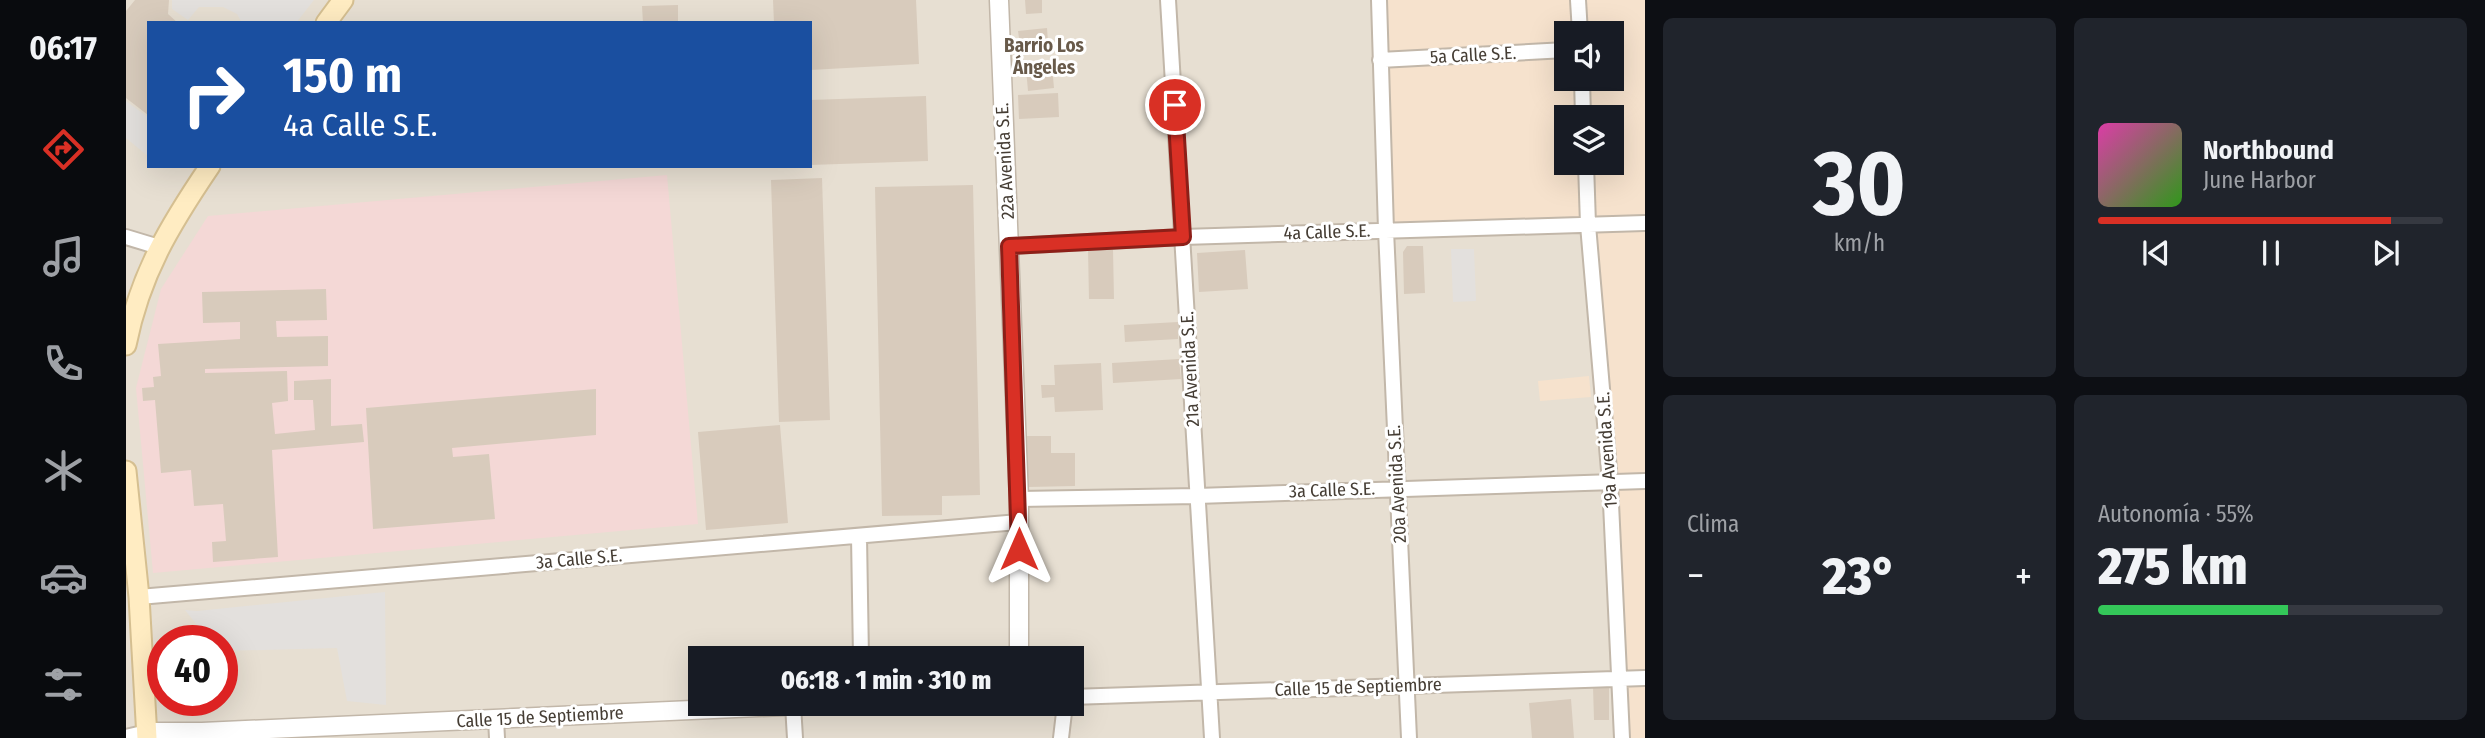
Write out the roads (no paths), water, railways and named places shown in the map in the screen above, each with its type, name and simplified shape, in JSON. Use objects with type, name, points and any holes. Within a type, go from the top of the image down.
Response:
[{"type":"main road","points":[[327,21],[343,0]]},
{"type":"main road","points":[[126,345],[142,285],[159,247],[209,168]]},
{"type":"main road","points":[[126,471],[139,597],[147,735]]},
{"type":"street","name":"22a Avenida S.E.","points":[[999,0],[1019,499],[1019,646]]},
{"type":"street","name":"21a Avenida S.E.","points":[[1168,0],[1212,738]]},
{"type":"street","name":"20a Avenida S.E.","points":[[1379,0],[1386,230],[1409,738]]},
{"type":"street","points":[[1578,0],[1579,21]]},
{"type":"street","name":"5a Calle S.E.","points":[[1380,60],[1554,51]]},
{"type":"street","name":"19a Avenida S.E.","points":[[1586,175],[1588,225],[1610,481],[1622,738]]},
{"type":"street","name":"4a Calle S.E.","points":[[1009,246],[1183,237],[1645,223]]},
{"type":"street","points":[[126,237],[159,247]]},
{"type":"street","name":"3a Calle S.E.","points":[[1019,499],[1197,496],[1645,481]]},
{"type":"street","name":"3a Calle S.E.","points":[[139,597],[1019,522]]},
{"type":"street","points":[[859,536],[861,646]]},
{"type":"street","name":"Calle 15 de Septiembre","points":[[1084,697],[1645,678]]},
{"type":"street","name":"Calle 15 de Septiembre","points":[[126,737],[323,732],[496,719],[688,710]]},
{"type":"street","points":[[794,716],[795,738]]},
{"type":"street","points":[[1061,738],[1064,716]]},
{"type":"street","points":[[496,719],[497,738]]},
{"type":"district","name":"Barrio Los Ángeles","points":[[1044,56]]}]
